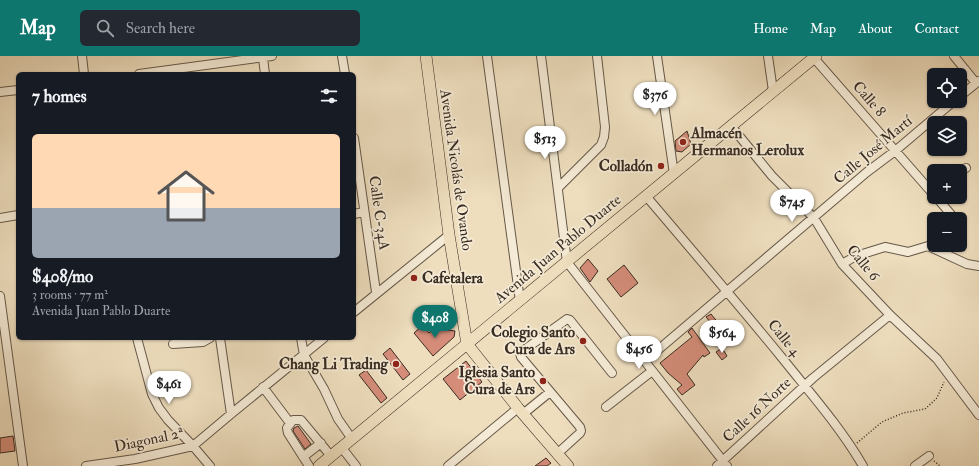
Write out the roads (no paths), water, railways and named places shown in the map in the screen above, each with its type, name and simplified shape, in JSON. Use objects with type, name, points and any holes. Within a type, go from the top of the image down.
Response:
[{"type":"main road","name":"Avenida Nicolás de Ovando","points":[[426,56],[449,235],[467,344],[520,411],[568,466]]},
{"type":"main road","name":"Avenida Juan Pablo Duarte","points":[[319,466],[815,57]]},
{"type":"street","points":[[82,56],[84,72]]},
{"type":"street","points":[[197,56],[198,65]]},
{"type":"street","points":[[169,72],[184,71],[198,65],[272,56]]},
{"type":"street","points":[[342,56],[345,72]]},
{"type":"street","points":[[487,56],[520,301]]},
{"type":"street","points":[[541,56],[567,262],[722,464]]},
{"type":"street","points":[[558,187],[601,145],[604,137],[605,127],[597,56]]},
{"type":"street","points":[[657,56],[674,174]]},
{"type":"street","points":[[768,56],[773,91]]},
{"type":"street","points":[[954,56],[978,82],[967,91]]},
{"type":"street","name":"Calle 8","points":[[815,57],[926,186]]},
{"type":"street","points":[[263,58],[265,72]]},
{"type":"street","points":[[0,92],[16,90]]},
{"type":"street","name":"Calle José Martí","points":[[644,362],[867,172],[946,108]]},
{"type":"street","name":"Calle 6","points":[[731,126],[772,176],[814,218],[842,264],[890,315],[937,359],[979,414]]},
{"type":"street","name":"Calle C-34A","points":[[356,153],[376,292]]},
{"type":"street","name":"Calle 4","points":[[646,196],[805,386],[852,447],[863,466]]},
{"type":"street","name":"Calle 8","points":[[942,204],[949,212]]},
{"type":"street","points":[[356,214],[364,212]]},
{"type":"street","points":[[0,218],[16,216]]},
{"type":"street","points":[[356,310],[376,292],[449,235]]},
{"type":"street","points":[[842,264],[856,256],[885,247],[908,252],[928,246],[967,264],[979,266]]},
{"type":"street","points":[[0,296],[23,466]]},
{"type":"street","name":"Calle 16 Norte","points":[[722,464],[805,386],[890,315]]},
{"type":"street","points":[[557,454],[581,431],[580,427],[521,357],[520,353],[567,318],[612,373]]},
{"type":"street","points":[[138,340],[152,394],[159,408],[210,466]]},
{"type":"street","points":[[173,344],[203,342],[206,340]]},
{"type":"street","points":[[220,340],[231,414]]},
{"type":"street","points":[[301,340],[304,355],[324,389],[338,419],[352,439]]},
{"type":"street","name":"Diagonal 2ª","points":[[86,466],[135,459],[193,446],[322,340]]},
{"type":"street","points":[[606,407],[652,371]]},
{"type":"street","points":[[263,387],[290,423]]},
{"type":"street","points":[[448,466],[520,411],[550,392]]},
{"type":"street","points":[[309,466],[288,433],[287,428],[293,420],[301,420],[331,456]]},
{"type":"street","points":[[303,457],[321,443]]},
{"type":"street","points":[[342,448],[356,466]]},
{"type":"street","points":[[915,466],[929,456]]},
{"type":"place","name":"Almacén Hermanos Lerolux","points":[[683,142]]},
{"type":"place","name":"Colladón","points":[[661,166]]},
{"type":"place","name":"Cafetalera","points":[[414,278]]},
{"type":"place","name":"Colegio Santo Cura de Ars","points":[[583,341]]},
{"type":"place","name":"Chang Li Trading","points":[[396,364]]},
{"type":"place","name":"Iglesia Santo Cura de Ars","points":[[543,381]]}]
